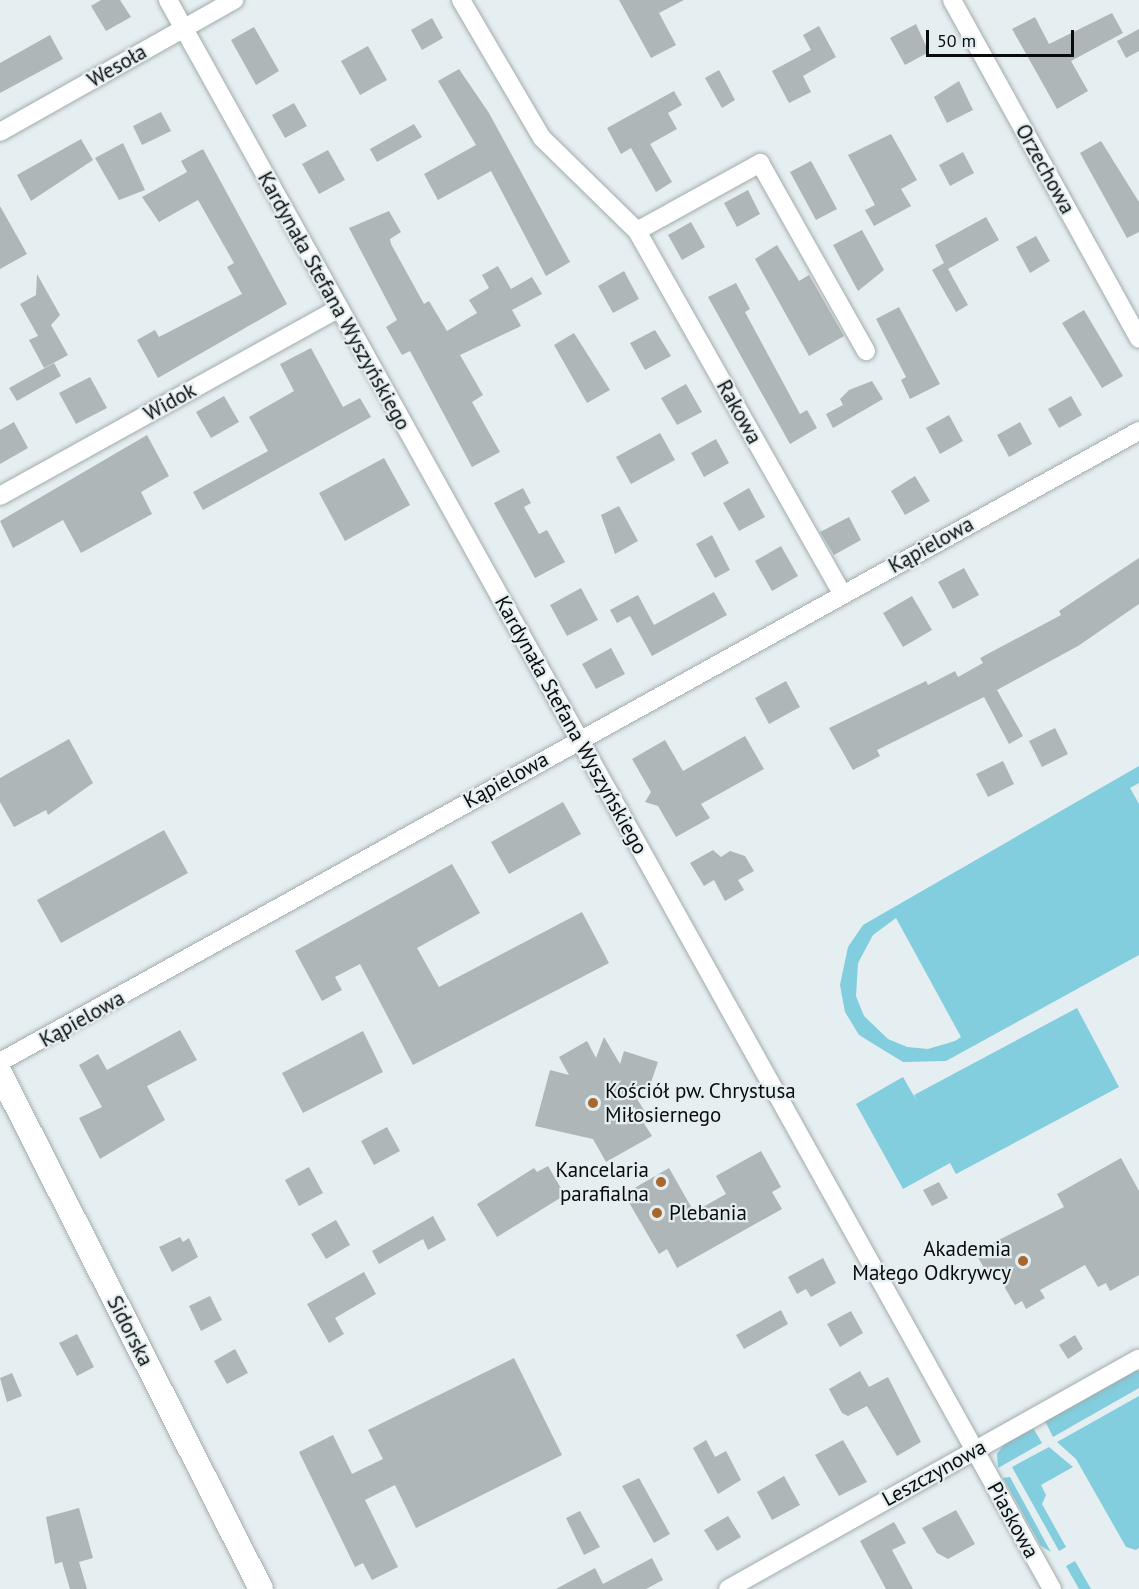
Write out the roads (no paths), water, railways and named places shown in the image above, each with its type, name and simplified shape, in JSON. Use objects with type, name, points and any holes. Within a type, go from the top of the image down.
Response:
[{"type":"street","name":"Kardynała Stefana Wyszyńskiego","points":[[168,0],[975,1450]]},
{"type":"street","name":"Wesoła","points":[[0,132],[234,0]]},
{"type":"street","name":"Rakowa","points":[[461,0],[542,138],[637,231],[842,593]]},
{"type":"street","name":"Orzechowa","points":[[952,0],[1139,339]]},
{"type":"street","points":[[637,231],[760,163],[866,351]]},
{"type":"street","name":"Widok","points":[[0,496],[339,308]]},
{"type":"street","name":"Kąpielowa","points":[[0,1062],[842,593],[1139,431]]},
{"type":"street","name":"Sidorska","points":[[0,1073],[261,1589]]},
{"type":"street","name":"Leszczynowa","points":[[728,1589],[1139,1358]]},
{"type":"street","name":"Piaskowa","points":[[975,1450],[1052,1589]]},
{"type":"place","name":"Kościół pw. Chrystusa Miłosiernego","points":[[593,1103]]},
{"type":"place","name":"Kancelaria parafialna","points":[[661,1182]]},
{"type":"place","name":"Plebania","points":[[657,1213]]},
{"type":"place","name":"Akademia Małego Odkrywcy","points":[[1023,1261]]}]
